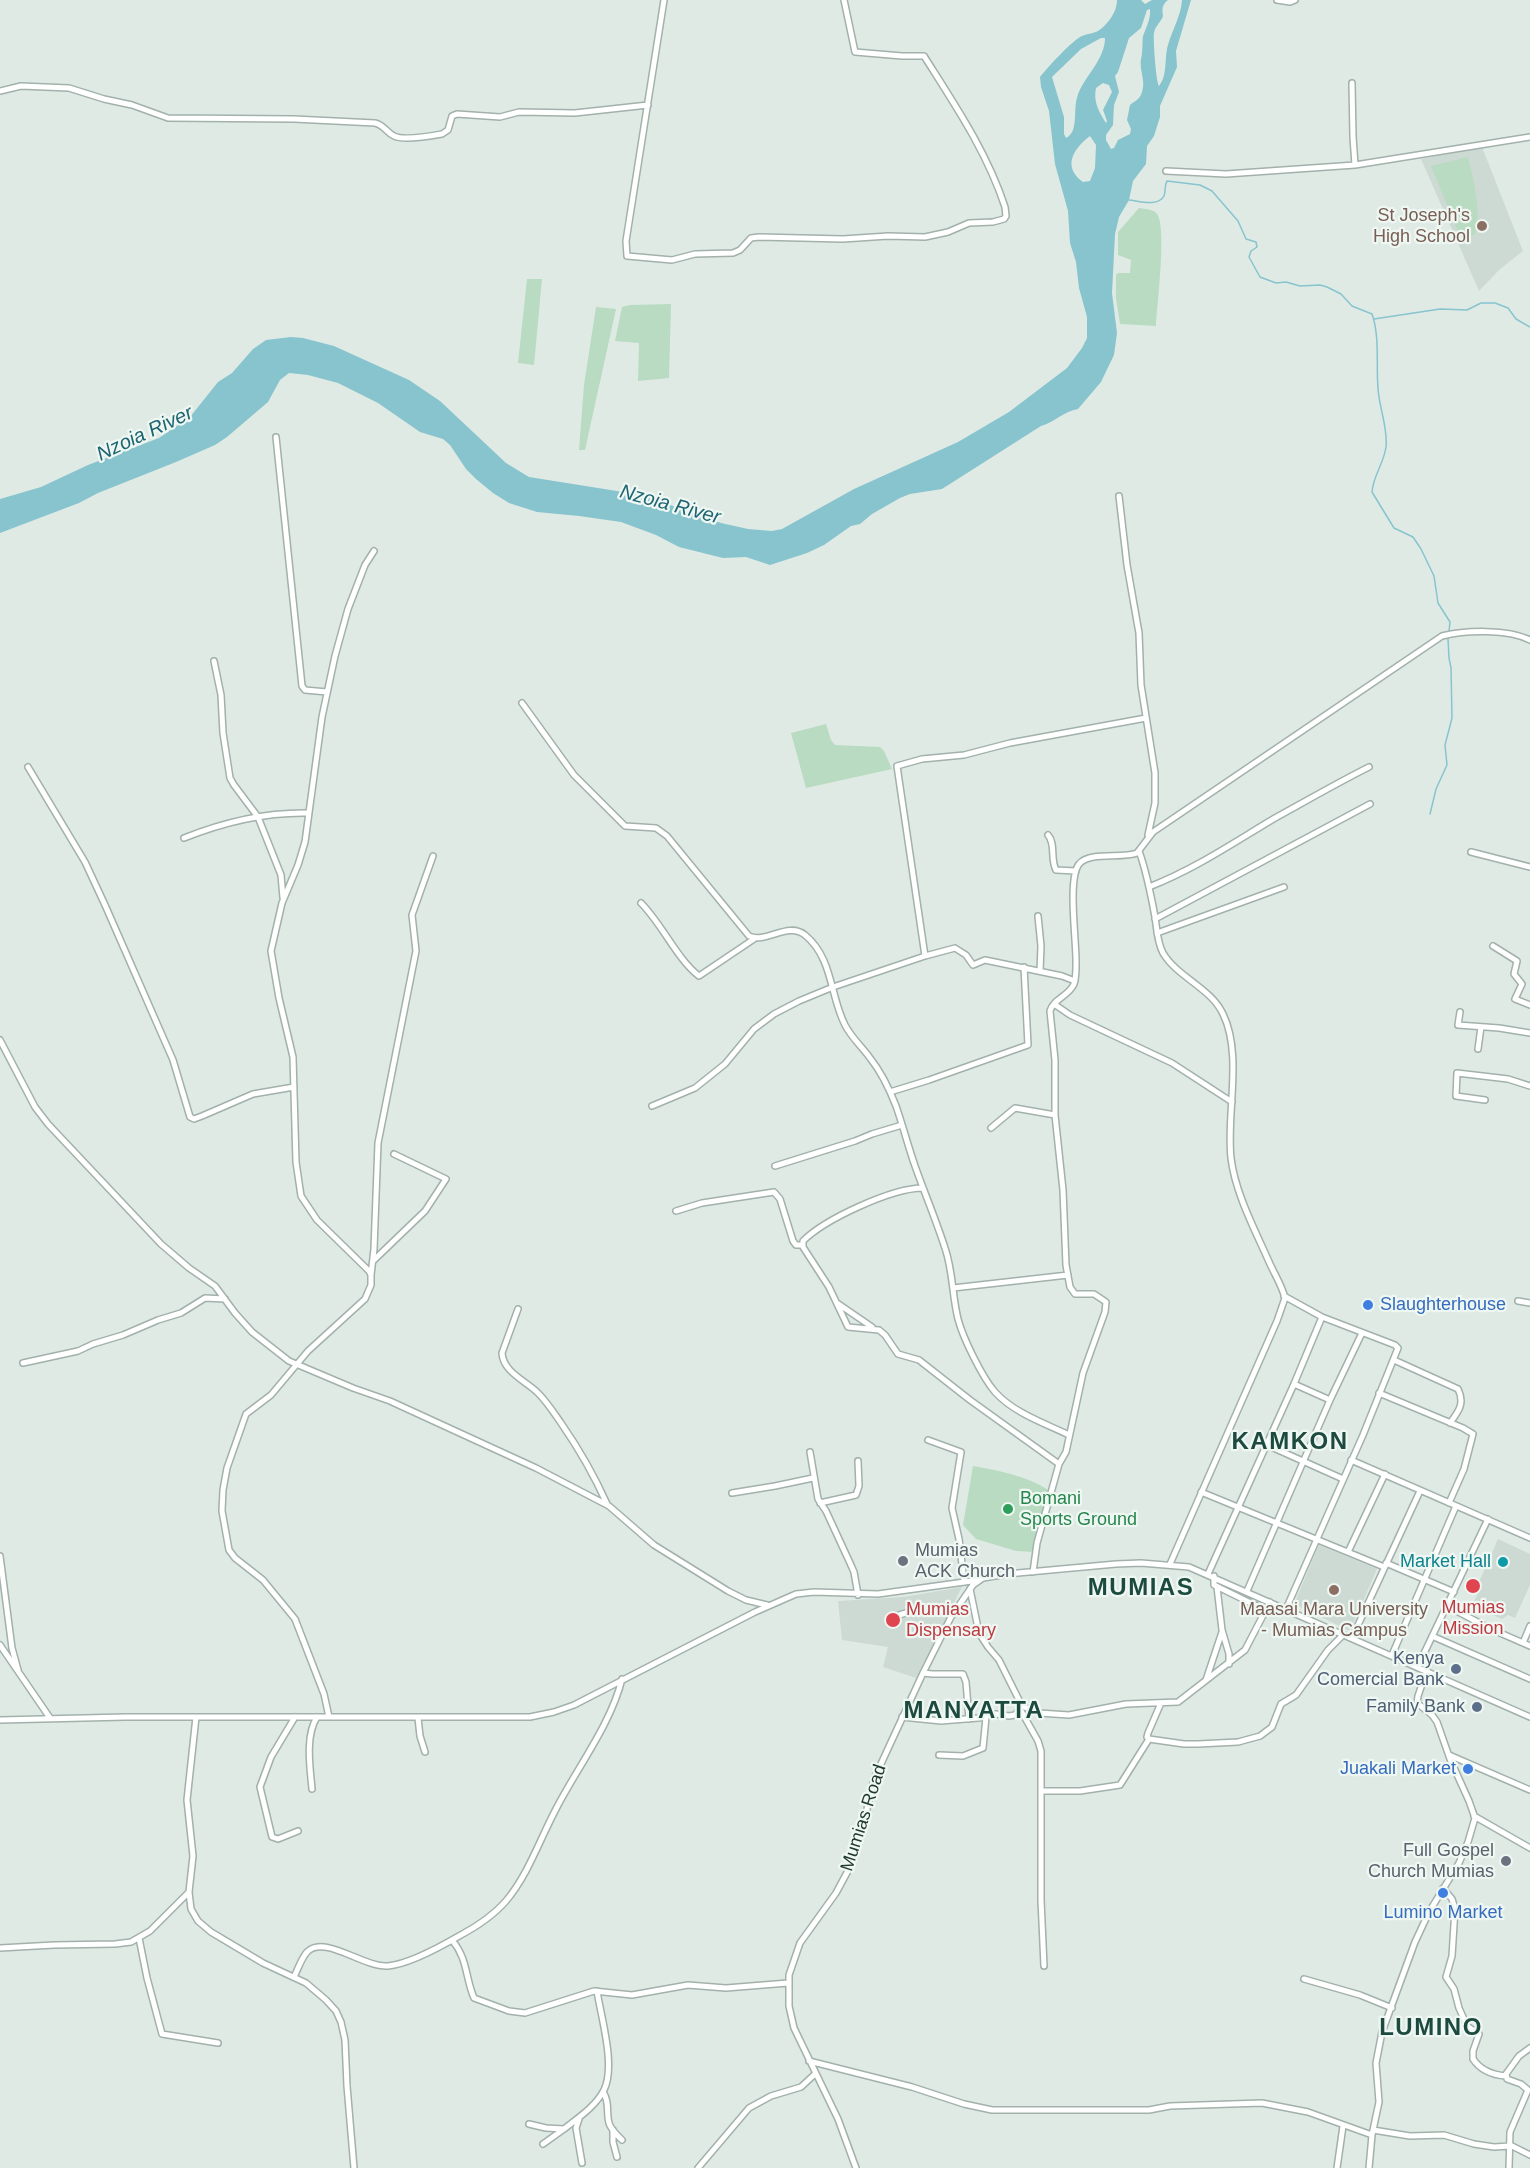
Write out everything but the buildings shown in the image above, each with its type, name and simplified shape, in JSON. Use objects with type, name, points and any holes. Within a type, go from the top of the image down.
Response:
[{"type":"street","points":[[664,0],[626,241],[625,251],[629,257],[672,260],[696,254],[733,253],[742,249],[751,238],[759,237],[843,239],[888,236],[925,237],[948,232],[969,223],[1004,219],[1005,207],[980,146],[924,56],[855,52],[844,0]]},
{"type":"street","points":[[1277,0],[1290,2],[1295,0]]},
{"type":"street","points":[[1352,83],[1355,165]]},
{"type":"street","points":[[0,90],[21,86],[69,88],[132,105],[168,118],[294,119],[375,123],[382,125],[392,135],[400,137],[442,134],[448,130],[452,116],[457,114],[500,117],[519,112],[575,113],[648,105]]},
{"type":"street","points":[[1166,171],[1226,174],[1355,165],[1530,137]]},
{"type":"street","points":[[276,437],[302,686],[304,690],[327,692]]},
{"type":"street","points":[[1034,1572],[1037,1543],[1059,1464],[1066,1452],[1080,1395],[1083,1372],[1105,1312],[1106,1302],[1094,1294],[1075,1294],[1070,1287],[1055,1115],[1055,1060],[1050,1014],[1054,1004],[1070,990],[1075,981],[1077,964],[1073,899],[1076,872],[1081,862],[1087,860],[1105,856],[1132,855],[1139,851],[1148,836],[1155,803],[1155,784],[1141,685],[1139,633],[1131,593],[1119,496]]},
{"type":"street","points":[[371,1275],[353,1254],[317,1220],[302,1197],[296,1161],[293,1057],[279,998],[271,944],[282,903],[302,853],[327,692],[348,609],[374,550]]},
{"type":"street","points":[[1148,836],[1442,636],[1477,632],[1508,634],[1530,640]]},
{"type":"street","points":[[214,661],[221,695],[223,733],[230,778],[258,817],[281,876],[282,903]]},
{"type":"street","points":[[522,703],[574,775],[617,820],[625,826],[652,827],[662,832],[741,929],[754,939]]},
{"type":"street","points":[[925,956],[897,766],[922,759],[964,755],[1010,742],[1146,718]]},
{"type":"street","points":[[28,767],[85,862],[105,905],[173,1060],[190,1117],[194,1119],[253,1094],[294,1087]]},
{"type":"street","points":[[1149,887],[1213,857],[1274,819],[1368,767]]},
{"type":"street","points":[[1155,919],[1370,804]]},
{"type":"street","points":[[184,838],[258,817],[309,813]]},
{"type":"street","points":[[1048,835],[1052,841],[1056,870],[1076,872]]},
{"type":"street","points":[[1139,851],[1149,887],[1160,947],[1168,960],[1213,1000],[1223,1014],[1233,1065],[1230,1152],[1236,1181],[1284,1296],[1284,1304],[1277,1322],[1170,1564]]},
{"type":"street","points":[[1471,852],[1530,867]]},
{"type":"street","points":[[329,1717],[324,1694],[298,1625],[288,1608],[263,1580],[231,1554],[227,1544],[222,1511],[224,1481],[245,1416],[271,1395],[297,1364],[364,1299],[371,1285],[374,1261],[378,1143],[416,951],[412,915],[433,856]]},
{"type":"street","points":[[1157,933],[1284,887]]},
{"type":"street","points":[[641,903],[699,976],[754,939],[790,931],[805,935],[823,958],[846,1026],[881,1073],[890,1092],[945,1248],[959,1320],[983,1374],[996,1393],[1012,1407],[1069,1435]]},
{"type":"street","points":[[1038,916],[1041,946],[1040,971]]},
{"type":"street","points":[[1493,946],[1517,961],[1514,974],[1522,984],[1515,999],[1530,1005]]},
{"type":"street","points":[[652,1106],[695,1088],[724,1064],[754,1029],[774,1014],[833,987],[925,956],[955,948],[966,955],[973,965],[985,960],[1075,981]]},
{"type":"street","points":[[890,1092],[1028,1045],[1024,968]]},
{"type":"street","points":[[1054,1004],[1070,1015],[1172,1063],[1232,1102]]},
{"type":"street","points":[[1460,1012],[1457,1025],[1529,1030]]},
{"type":"street","points":[[1478,1049],[1480,1027]]},
{"type":"street","points":[[0,1040],[35,1107],[48,1124],[161,1244],[180,1262],[215,1286],[235,1313],[260,1339],[289,1361],[390,1401],[536,1468],[608,1506],[654,1545],[728,1591],[746,1600],[768,1605]]},
{"type":"street","points":[[1485,1100],[1456,1096],[1457,1073],[1508,1079],[1530,1086]]},
{"type":"street","points":[[992,1128],[1015,1108],[1055,1115]]},
{"type":"street","points":[[775,1166],[902,1125]]},
{"type":"street","points":[[374,1261],[425,1211],[447,1179],[394,1154]]},
{"type":"street","points":[[802,1245],[811,1234],[848,1213],[902,1190],[923,1188]]},
{"type":"street","points":[[676,1211],[702,1203],[774,1192],[780,1199],[793,1241],[796,1245],[802,1245]]},
{"type":"street","points":[[802,1245],[825,1280],[848,1327],[879,1330],[898,1354],[919,1360],[1059,1464]]},
{"type":"street","points":[[954,1288],[1068,1275]]},
{"type":"street","points":[[1284,1296],[1322,1317],[1396,1345],[1398,1351],[1286,1609]]},
{"type":"street","points":[[23,1364],[69,1353],[123,1335],[181,1313],[205,1298],[225,1299]]},
{"type":"street","points":[[1518,1301],[1530,1303]]},
{"type":"street","points":[[836,1302],[873,1328]]},
{"type":"street","points":[[518,1308],[502,1353],[503,1361],[512,1372],[541,1396],[574,1441],[608,1506]]},
{"type":"street","points":[[1265,1610],[1217,1587],[1211,1575],[1322,1317]]},
{"type":"street","points":[[1247,1591],[1330,1400],[1362,1333]]},
{"type":"street","points":[[1394,1360],[1458,1389],[1461,1406],[1450,1423]]},
{"type":"street","points":[[1294,1384],[1330,1400]]},
{"type":"street","points":[[1379,1393],[1467,1430],[1474,1436],[1464,1469],[1449,1503]]},
{"type":"street","points":[[928,1440],[961,1452],[952,1508],[959,1539],[964,1581]]},
{"type":"street","points":[[1267,1445],[1343,1479]]},
{"type":"street","points":[[810,1452],[818,1499],[854,1572],[858,1595]]},
{"type":"street","points":[[1352,1460],[1530,1538]]},
{"type":"street","points":[[820,1503],[856,1495],[859,1486],[858,1461]]},
{"type":"street","points":[[1348,1552],[1385,1474]]},
{"type":"street","points":[[732,1492],[813,1478]]},
{"type":"street","points":[[1201,1491],[1348,1552],[1454,1592]]},
{"type":"street","points":[[1352,1638],[1420,1491]]},
{"type":"street","points":[[1392,1655],[1456,1506]]},
{"type":"street","points":[[1418,1666],[1488,1519]]},
{"type":"street","points":[[0,1556],[12,1648],[18,1670]]},
{"type":"street","points":[[0,1720],[196,1717],[521,1718],[543,1715],[574,1705],[768,1605],[805,1593],[858,1595],[895,1593],[1007,1574],[1116,1564],[1170,1564],[1189,1567],[1211,1575],[1530,1716]]},
{"type":"street","name":"Mumias Road","points":[[856,2168],[838,2119],[815,2074],[790,2016],[788,1983],[791,1965],[800,1943],[836,1893],[850,1867],[860,1839],[874,1779],[923,1672],[956,1608],[979,1580]]},
{"type":"street","points":[[1217,1587],[1222,1630],[1230,1654],[1229,1664]]},
{"type":"street","points":[[970,1589],[979,1633],[999,1660],[1040,1747],[1044,1966]]},
{"type":"street","points":[[1021,1707],[1039,1713],[1069,1715],[1126,1704],[1178,1702],[1245,1650],[1270,1602]]},
{"type":"street","points":[[1447,1606],[1530,1646]]},
{"type":"street","points":[[896,1616],[922,1608],[956,1608]]},
{"type":"street","points":[[1522,1643],[1530,1626]]},
{"type":"street","points":[[1205,1681],[1222,1630]]},
{"type":"street","points":[[1149,1739],[1198,1744],[1238,1742],[1260,1736],[1272,1727],[1281,1704],[1296,1695],[1328,1650],[1343,1635]]},
{"type":"street","points":[[1432,1636],[1530,1678]]},
{"type":"street","points":[[0,1645],[50,1718]]},
{"type":"street","points":[[1369,2168],[1372,2132],[1379,2102],[1376,2070],[1382,2032],[1415,1942],[1462,1856],[1474,1816],[1436,1720],[1418,1703],[1418,1696],[1427,1670]]},
{"type":"street","points":[[923,1672],[963,1674],[966,1682],[969,1719]]},
{"type":"street","points":[[294,1977],[303,1957],[315,1947],[326,1946],[368,1964],[389,1966],[405,1962],[452,1940],[500,1907],[516,1888],[603,1724],[622,1680]]},
{"type":"street","points":[[1041,1791],[1080,1791],[1120,1785],[1149,1739],[1148,1733],[1161,1703]]},
{"type":"street","points":[[902,1717],[926,1721],[969,1719],[996,1714],[1015,1715],[1021,1707]]},
{"type":"street","points":[[196,1717],[187,1800],[193,1856],[189,1892],[191,1909],[202,1925],[262,1963],[312,1987],[336,2011],[345,2040],[346,2086],[354,2168]]},
{"type":"street","points":[[295,1717],[271,1757],[260,1787],[272,1837],[278,1839],[298,1831]]},
{"type":"street","points":[[312,1789],[309,1758],[313,1724],[317,1717]]},
{"type":"street","points":[[939,1755],[963,1756],[983,1748],[986,1717]]},
{"type":"street","points":[[418,1718],[420,1736],[426,1752]]},
{"type":"street","points":[[1448,1755],[1530,1790]]},
{"type":"street","points":[[1474,1816],[1530,1848]]},
{"type":"street","points":[[1443,1888],[1452,1899],[1455,1909],[1452,1956],[1446,1977],[1454,1989],[1458,2008],[1467,2026],[1479,2034],[1473,2051],[1473,2059],[1482,2069],[1506,2076],[1528,2090],[1511,2127],[1509,2168]]},
{"type":"street","points":[[0,1948],[131,1942],[150,1931],[189,1892]]},
{"type":"street","points":[[139,1938],[162,2034],[218,2043]]},
{"type":"street","points":[[452,1940],[464,1960],[474,1998],[518,2013],[530,2012],[578,1995],[597,1991],[632,1995],[688,1985],[726,1988],[788,1983]]},
{"type":"street","points":[[1304,1979],[1360,1995],[1392,2008]]},
{"type":"street","points":[[543,2144],[580,2117],[603,2092],[608,2079],[608,2063],[597,1991]]},
{"type":"street","points":[[1506,2076],[1518,2056],[1530,2048]]},
{"type":"street","points":[[809,2061],[992,2110],[1149,2110],[1170,2106],[1262,2103],[1308,2112],[1343,2126],[1372,2132],[1410,2136],[1444,2135],[1474,2144],[1494,2147],[1510,2145],[1530,2155]]},
{"type":"street","points":[[698,2168],[749,2108],[771,2096],[801,2087],[815,2074]]},
{"type":"street","points":[[603,2092],[607,2098],[608,2121],[622,2140]]},
{"type":"street","points":[[580,2117],[576,2128],[582,2163]]},
{"type":"street","points":[[529,2124],[564,2129]]},
{"type":"street","points":[[1337,2168],[1343,2126]]},
{"type":"street","points":[[613,2130],[616,2157]]},
{"type":"shaded area","name":"St Joseph's High School","points":[[1482,147],[1523,251],[1499,270],[1479,291],[1421,159]]},
{"type":"shaded area","points":[[1498,1539],[1530,1554],[1530,1585],[1515,1618],[1508,1615],[1502,1619],[1472,1606],[1482,1584],[1479,1582]]},
{"type":"shaded area","name":"Maasai Mara University - Mumias Campus","points":[[1319,1545],[1377,1569],[1350,1631],[1294,1604]]},
{"type":"shaded area","name":"Mumias Dispensary","points":[[962,1587],[916,1678],[883,1667],[888,1647],[842,1640],[838,1601],[903,1597]]},
{"type":"green space","points":[[1468,157],[1478,216],[1475,234],[1462,241],[1431,166]]},
{"type":"green space","points":[[1139,208],[1155,212],[1160,222],[1161,250],[1156,326],[1120,324],[1116,298],[1116,275],[1130,273],[1131,260],[1118,255],[1118,232]]},
{"type":"green space","points":[[527,279],[542,279],[534,365],[518,363]]},
{"type":"green space","points":[[671,304],[669,378],[638,381],[639,343],[615,341],[622,307]]},
{"type":"green space","points":[[596,307],[616,309],[585,450],[579,450],[584,385]]},
{"type":"green space","points":[[826,724],[835,745],[880,747],[892,769],[806,788],[791,733]]},
{"type":"green space","name":"Bomani Sports Ground","points":[[973,1466],[1027,1479],[1055,1495],[1036,1552],[1016,1551],[976,1539],[963,1525]]},
{"type":"water","name":"Nzoia River","points":[[1117,0],[1141,0],[1145,4],[1152,0],[1168,0],[1154,33],[1159,86],[1164,77],[1168,45],[1182,0],[1191,0],[1176,51],[1177,67],[1160,106],[1160,117],[1154,136],[1147,146],[1146,164],[1133,181],[1129,200],[1119,217],[1115,234],[1112,293],[1117,333],[1114,355],[1101,382],[1078,409],[1041,426],[942,489],[910,494],[900,498],[872,514],[860,524],[851,526],[824,545],[770,565],[746,557],[723,558],[679,547],[656,535],[621,522],[537,512],[509,503],[476,479],[443,439],[420,432],[378,403],[338,383],[308,375],[289,373],[280,380],[268,402],[215,445],[79,503],[0,533],[0,499],[41,487],[88,465],[159,438],[190,417],[218,382],[232,373],[253,349],[266,340],[291,337],[334,346],[409,380],[440,401],[506,463],[529,477],[642,495],[721,523],[748,529],[772,531],[782,529],[854,489],[958,442],[1009,412],[1067,368],[1082,348],[1087,338],[1087,317],[1070,243],[1068,211],[1055,164],[1049,111],[1040,77],[1075,40],[1098,31],[1105,25],[1114,13]],"holes":[[[1150,9],[1150,13],[1143,36],[1142,92],[1139,98],[1130,105],[1127,120],[1131,129],[1130,134],[1118,140],[1111,149],[1106,135],[1113,125],[1114,105],[1119,92],[1115,76],[1129,38],[1141,28],[1147,10]],[[1105,38],[1101,54],[1083,83],[1076,103],[1073,131],[1066,138],[1064,117],[1052,77],[1081,49]],[[1103,83],[1109,85],[1112,92],[1103,110],[1106,123],[1096,102],[1096,88]],[[1090,136],[1096,145],[1095,168],[1090,181],[1083,182],[1073,170],[1072,158]]]},
{"type":"waterway","points":[[1129,200],[1157,201],[1164,196],[1167,181],[1200,185],[1212,191],[1238,221],[1246,239],[1256,242],[1257,247],[1251,251],[1249,257],[1260,277],[1276,283],[1327,287],[1341,294],[1352,306],[1372,314],[1377,341],[1377,379],[1386,440],[1385,453],[1374,480],[1372,492],[1394,528],[1413,537],[1421,549],[1434,576],[1438,603],[1450,622],[1449,631]]},
{"type":"waterway","points":[[1374,319],[1440,309],[1467,310],[1481,303],[1495,303],[1508,308],[1516,319],[1530,327]]},
{"type":"waterway","points":[[1430,814],[1436,789],[1447,765],[1445,745],[1452,718],[1448,639]]},
{"type":"place","name":"St Joseph's High School","points":[[1482,226]]},
{"type":"place","name":"Slaughterhouse","points":[[1368,1305]]},
{"type":"place","name":"Bomani Sports Ground","points":[[1008,1509]]},
{"type":"place","name":"Mumias ACK Church","points":[[903,1561]]},
{"type":"place","name":"Market Hall","points":[[1503,1562]]},
{"type":"place","name":"Mumias Mission","points":[[1473,1586]]},
{"type":"place","name":"Maasai Mara University - Mumias Campus","points":[[1334,1590]]},
{"type":"place","name":"Mumias Dispensary","points":[[893,1620]]},
{"type":"place","name":"Kenya Comercial Bank","points":[[1456,1669]]},
{"type":"place","name":"Family Bank","points":[[1477,1707]]},
{"type":"place","name":"Juakali Market","points":[[1468,1769]]},
{"type":"place","name":"Full Gospel Church Mumias","points":[[1506,1861]]},
{"type":"place","name":"Lumino Market","points":[[1443,1893]]},
{"type":"district","name":"KAMKON","points":[[1290,1442]]},
{"type":"district","name":"MUMIAS","points":[[1141,1588]]},
{"type":"district","name":"MANYATTA","points":[[974,1711]]},
{"type":"district","name":"LUMINO","points":[[1431,2028]]}]
